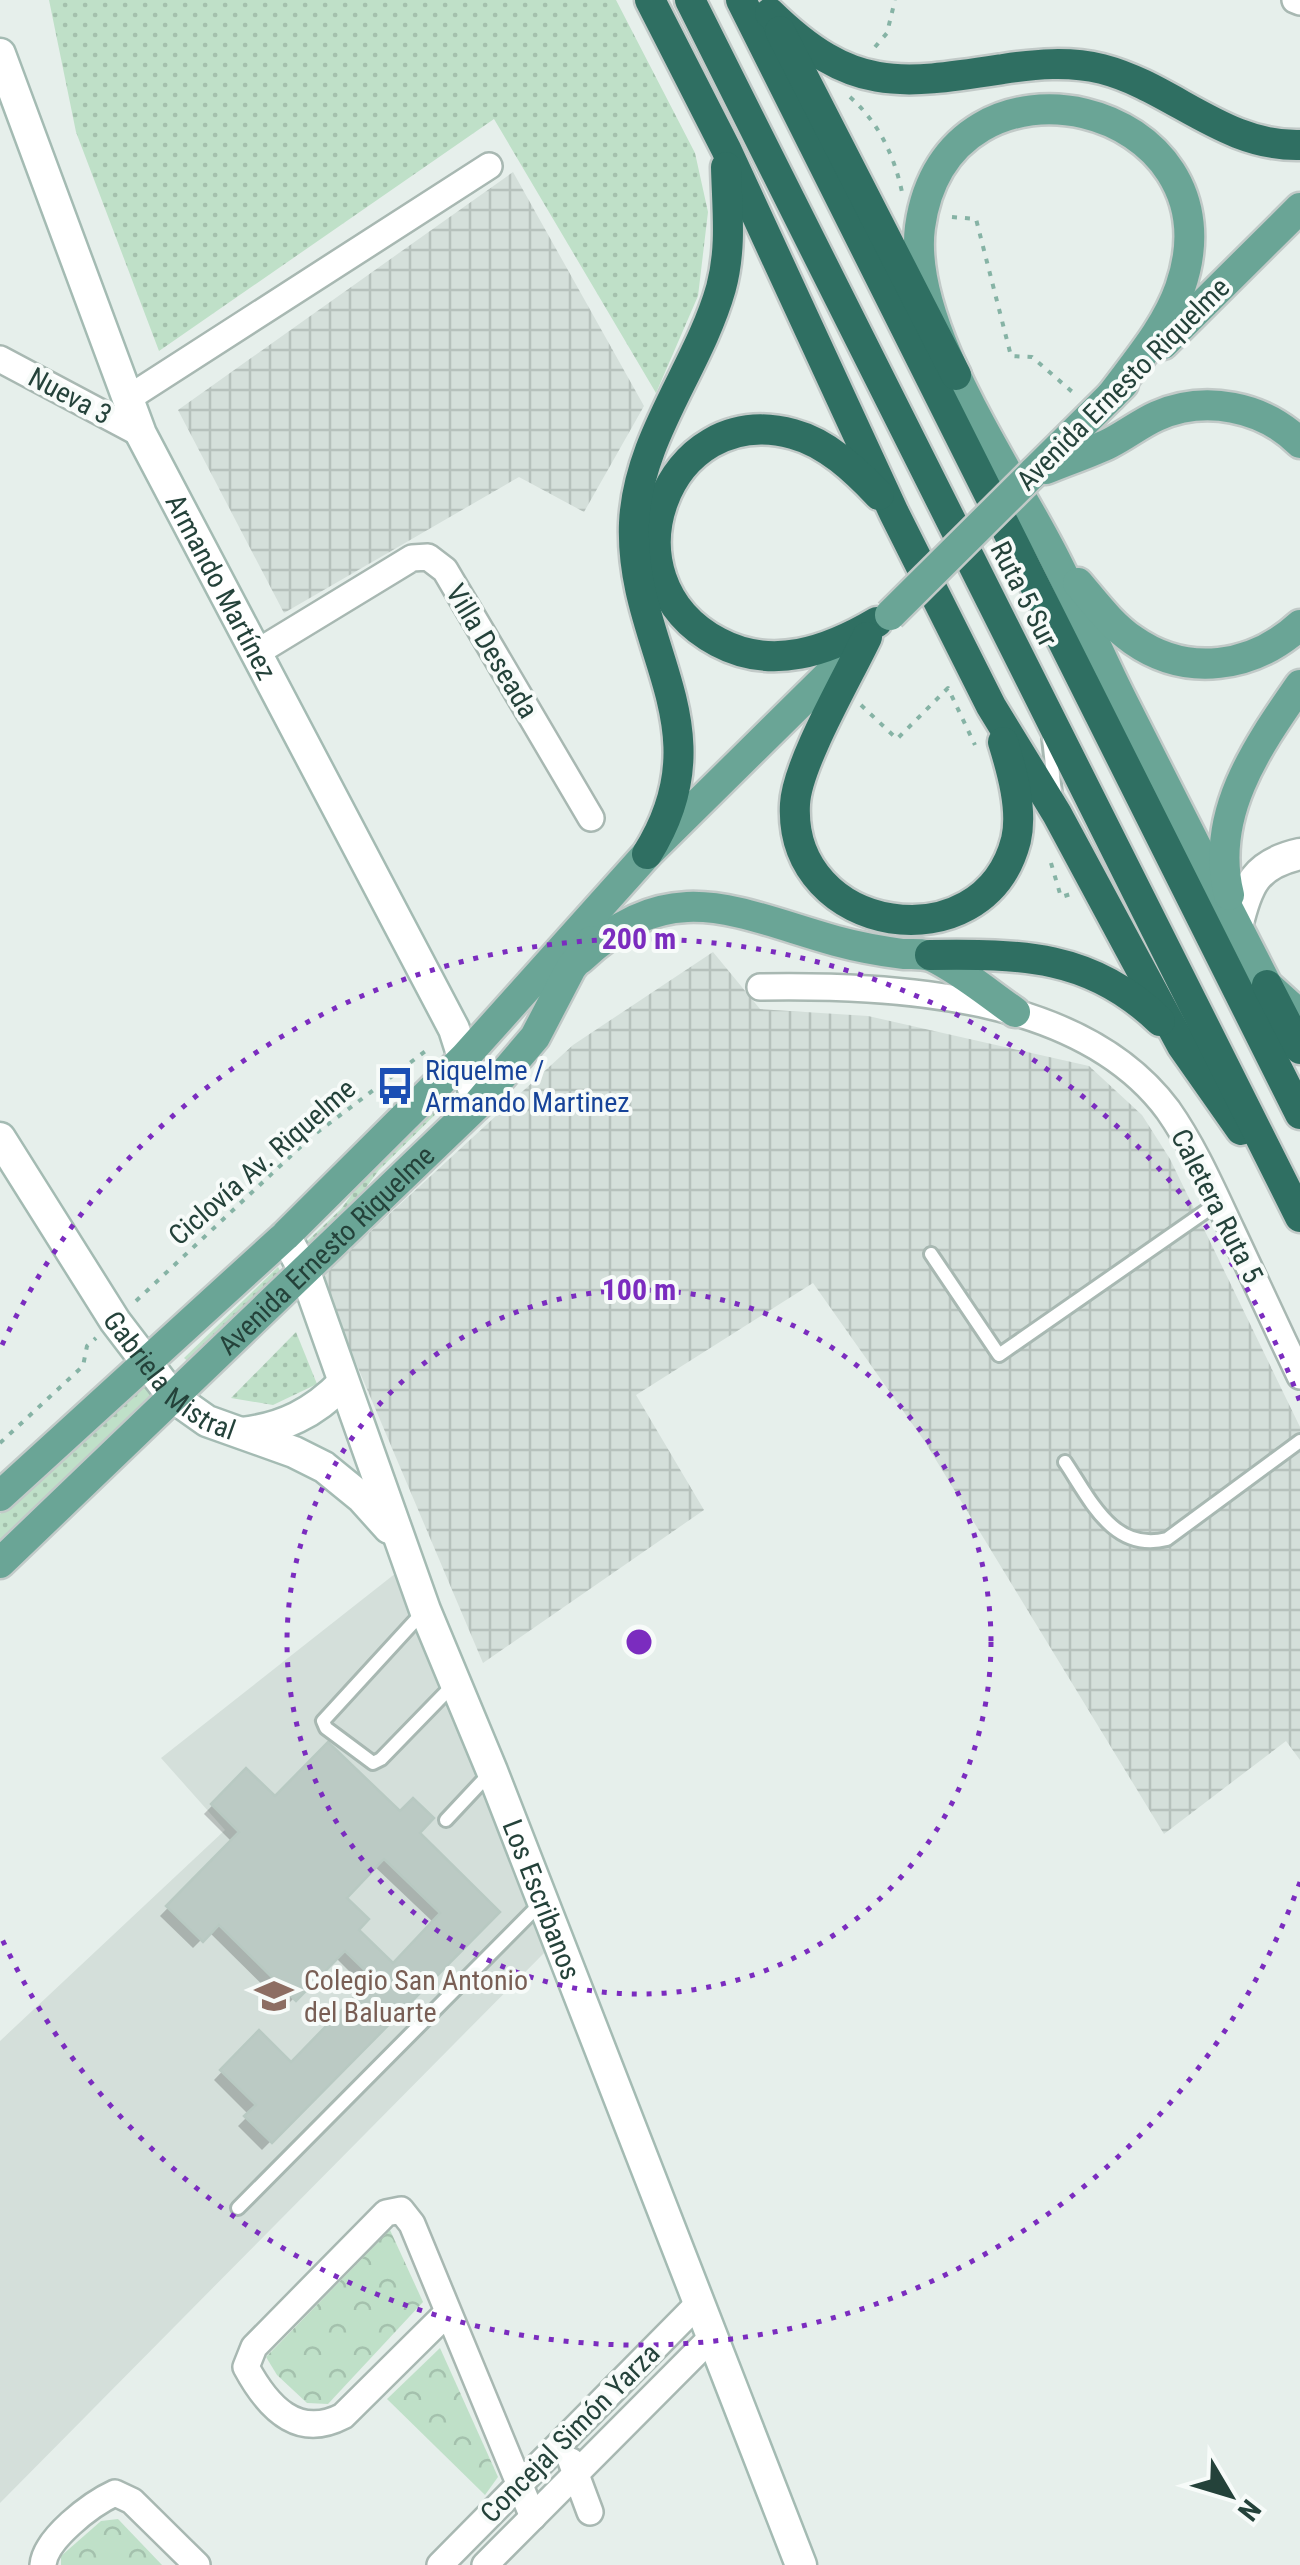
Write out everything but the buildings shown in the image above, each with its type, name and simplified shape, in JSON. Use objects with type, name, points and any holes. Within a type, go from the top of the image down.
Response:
[{"type":"highway","points":[[650,0],[726,149],[894,513],[991,706],[1057,814],[1182,1046],[1285,1187]]},
{"type":"highway","name":"Ruta 5 Sur","points":[[690,0],[1300,1216]]},
{"type":"highway","name":"Ruta 5 Sur","points":[[740,0],[1300,1114]]},
{"type":"highway","points":[[766,7],[819,53],[856,72],[882,79],[915,82],[1026,65],[1080,65],[1136,80],[1229,132],[1274,144],[1300,146]]},
{"type":"highway","points":[[766,7],[813,90],[956,375]]},
{"type":"highway","points":[[647,854],[672,802],[679,730],[638,575],[634,523],[637,498],[657,431],[720,290],[730,228],[726,149]]},
{"type":"highway","points":[[890,615],[829,647],[781,657],[747,654],[710,638],[684,617],[658,575],[654,544],[664,498],[680,471],[721,439],[756,430],[812,440],[861,477],[894,513]]},
{"type":"highway","points":[[868,637],[798,785],[796,823],[800,842],[817,876],[860,912],[897,921],[936,918],[972,901],[988,888],[1010,856],[1017,837],[1014,791],[1010,763],[991,706]]},
{"type":"highway","points":[[930,955],[1023,955],[1068,965],[1130,996],[1182,1046]]},
{"type":"highway","points":[[1267,985],[1300,1049]]},
{"type":"main road","name":"Armando Martínez","points":[[0,54],[141,434],[459,1044],[478,1104]]},
{"type":"main road","points":[[1103,404],[1164,324],[1187,262],[1186,218],[1172,177],[1145,143],[1108,119],[1067,108],[1023,111],[984,128],[950,156],[928,193],[919,236],[930,309],[956,375],[1054,557],[1267,985],[1300,1015]]},
{"type":"main road","name":"Avenida Ernesto Riquelme","points":[[0,1496],[285,1236],[459,1044],[1300,208]]},
{"type":"main road","points":[[1034,473],[1108,444],[1156,416],[1196,406],[1217,406],[1258,415],[1300,444]]},
{"type":"main road","points":[[1054,557],[1114,624],[1149,650],[1168,658],[1209,664],[1230,662],[1270,649],[1300,626]]},
{"type":"main road","points":[[1238,927],[1225,866],[1231,811],[1258,746],[1300,685]]},
{"type":"main road","name":"Avenida Ernesto Riquelme","points":[[0,1564],[478,1104],[535,1037],[571,968],[596,937],[647,854]]},
{"type":"main road","points":[[1238,927],[1246,890],[1257,874],[1278,860],[1300,854]]},
{"type":"main road","points":[[571,968],[588,951],[626,926],[667,910],[689,906],[737,910],[856,946],[930,955],[1015,1012]]},
{"type":"main road","name":"Gabriela Mistral","points":[[0,1138],[115,1321],[173,1398],[207,1422],[294,1452],[324,1467],[362,1498],[402,1547]]},
{"type":"main road","name":"Los Escribanos","points":[[285,1236],[305,1272],[425,1610],[492,1771],[801,2565]]},
{"type":"main road","points":[[239,1434],[296,1419],[329,1398],[343,1383]]},
{"type":"street","points":[[127,399],[489,166]]},
{"type":"street","name":"Nueva 3","points":[[0,359],[141,434]]},
{"type":"street","name":"Villa Deseada","points":[[256,653],[412,558],[428,557],[445,570],[591,818]]},
{"type":"street","name":"Caletera Ruta 5","points":[[760,987],[819,986],[966,1001],[1015,1012],[1085,1041],[1128,1069],[1148,1087],[1182,1131],[1300,1376]]},
{"type":"street","points":[[448,2312],[343,2416],[325,2426],[285,2417],[257,2388],[246,2368],[254,2347],[386,2213],[401,2210],[412,2224],[533,2516]]},
{"type":"street","name":"Concejal Simón Yarza","points":[[440,2565],[700,2302]]},
{"type":"street","name":"Concejal Simón Yarza","points":[[485,2565],[713,2336]]},
{"type":"street","points":[[563,2440],[590,2512]]},
{"type":"street","points":[[43,2565],[48,2546],[96,2502],[115,2493],[132,2500],[195,2564]]},
{"type":"lane","points":[[882,232],[886,288]]},
{"type":"lane","points":[[1047,714],[1057,814]]},
{"type":"lane","points":[[931,1254],[999,1355],[1219,1202]]},
{"type":"lane","points":[[1065,1462],[1115,1531],[1136,1541],[1157,1542],[1167,1539],[1300,1441]]},
{"type":"lane","points":[[425,1610],[323,1721],[326,1728],[373,1762],[454,1684]]},
{"type":"lane","points":[[446,1820],[492,1771]]},
{"type":"lane","points":[[238,2208],[542,1903]]},
{"type":"path","points":[[1032,357],[1103,404]]},
{"type":"path","points":[[843,688],[897,740]]},
{"type":"path","name":"Ciclovía Av. Riquelme","points":[[0,1443],[83,1366],[88,1346],[311,1137],[459,1044]]},
{"type":"shaded area","points":[[513,172],[644,406],[584,512],[519,477],[284,613],[178,410]]},
{"type":"shaded area","points":[[713,952],[760,1009],[868,1016],[1089,1066],[1142,1115],[1170,1159],[1300,1427],[1300,1760],[1286,1741],[1164,1834],[925,1442],[813,1283],[636,1395],[704,1510],[483,1663],[320,1278],[573,1045]]},
{"type":"shaded area","name":"Colegio San Antonio del Baluarte","points":[[396,1573],[545,1952],[0,2503],[0,2041],[225,1830],[161,1758]]},
{"type":"green space","points":[[49,0],[616,0],[695,153],[708,212],[698,296],[656,393],[494,119],[159,351],[76,132]]},
{"type":"green space","points":[[457,1082],[453,1097],[379,1170],[347,1213],[305,1254],[301,1247],[341,1209],[372,1167]]},
{"type":"green space","points":[[278,1267],[282,1274],[190,1363],[184,1358]]},
{"type":"green space","points":[[296,1332],[317,1384],[273,1405],[231,1398]]},
{"type":"green space","points":[[145,1383],[154,1394],[0,1547],[0,1514]]},
{"type":"green space","points":[[390,2230],[423,2302],[328,2404],[307,2403],[277,2375],[266,2357]]},
{"type":"green space","points":[[440,2348],[498,2477],[485,2495],[387,2399]]},
{"type":"green space","points":[[118,2519],[162,2565],[61,2565],[61,2556],[101,2521]]},
{"type":"place","name":"Riquelme / Armando Martinez","points":[[395,1086]]},
{"type":"place","name":"Colegio San Antonio del Baluarte","points":[[274,1996]]}]
